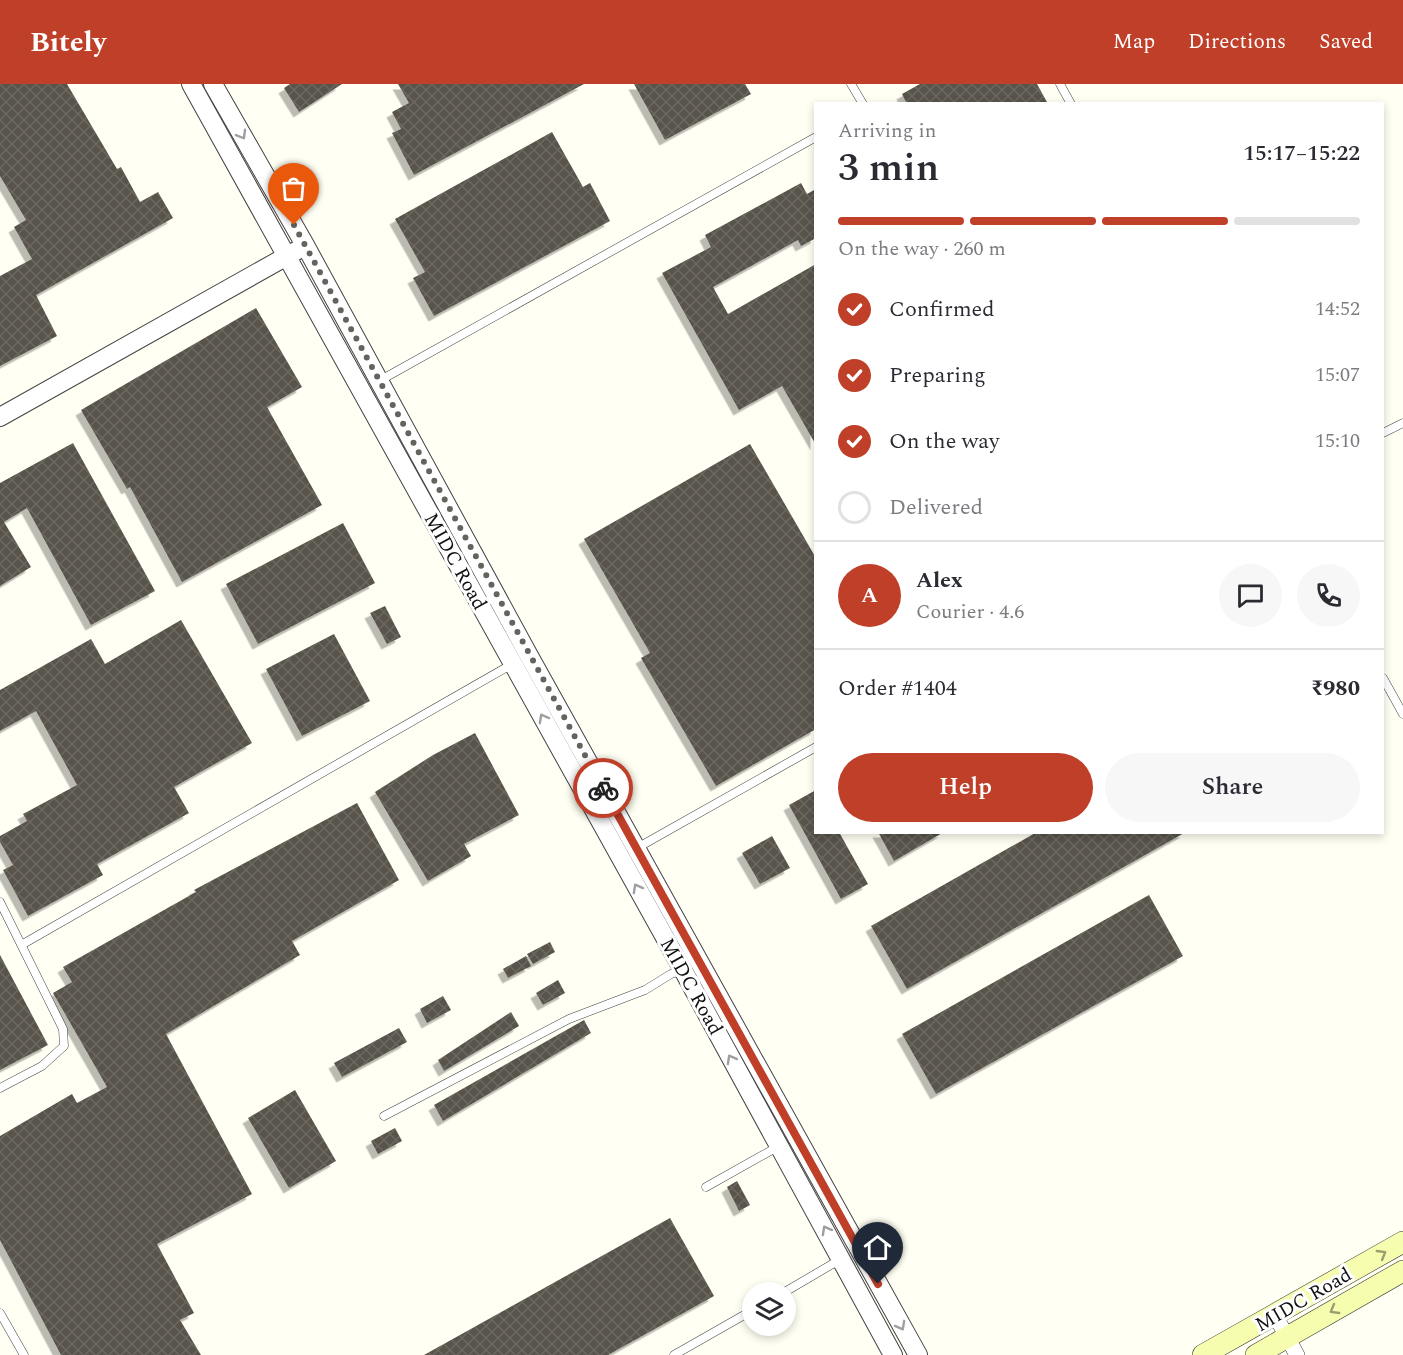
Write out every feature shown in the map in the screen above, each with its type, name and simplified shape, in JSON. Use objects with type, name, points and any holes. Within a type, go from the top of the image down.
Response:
[{"type":"main road","name":"MIDC Road","points":[[1203,1355],[1403,1242]]},
{"type":"main road","name":"MIDC Road","points":[[1256,1355],[1292,1346],[1403,1271]]},
{"type":"street","name":"MIDC Road","points":[[190,84],[286,256],[520,659],[636,848],[918,1355]]},
{"type":"street","name":"MIDC Road","points":[[213,84],[379,381],[520,659],[683,970],[894,1355]]},
{"type":"street","points":[[0,417],[305,245]]},
{"type":"street","points":[[1275,1315],[1292,1346]]},
{"type":"lane","points":[[851,84],[862,102]]},
{"type":"lane","points":[[1060,84],[1070,102]]},
{"type":"lane","points":[[379,381],[814,138]]},
{"type":"lane","points":[[1384,432],[1403,423]]},
{"type":"lane","points":[[23,944],[520,659]]},
{"type":"lane","points":[[1384,680],[1403,714]]},
{"type":"lane","points":[[636,848],[814,748]]},
{"type":"lane","points":[[0,902],[23,944],[63,1029],[64,1046],[42,1066],[0,1088]]},
{"type":"lane","points":[[384,1116],[569,1019],[645,990],[671,974],[683,970]]},
{"type":"lane","points":[[706,1186],[779,1146]]},
{"type":"lane","points":[[796,1286],[842,1259]]},
{"type":"lane","points":[[0,1313],[24,1355]]},
{"type":"lane","points":[[674,1355],[742,1316]]},
{"type":"building","points":[[0,84],[67,84],[117,169],[121,167],[140,202],[158,192],[173,218],[36,295],[57,336],[0,366],[0,276],[32,259],[14,227],[26,220],[0,176]]},
{"type":"building","points":[[290,84],[342,84],[299,112],[284,88]]},
{"type":"building","points":[[398,84],[584,84],[414,175],[392,133],[401,129],[392,112],[409,103]]},
{"type":"building","points":[[634,84],[745,84],[751,94],[665,140]]},
{"type":"building","points":[[920,84],[1037,84],[1047,102],[906,102],[902,94]]},
{"type":"building","points":[[552,132],[583,187],[590,183],[610,221],[434,316],[413,278],[425,272],[395,219]]},
{"type":"building","points":[[801,183],[807,194],[814,190],[814,239],[801,246],[798,240],[713,287],[728,314],[814,265],[814,442],[782,386],[739,410],[662,273],[711,247],[705,235]]},
{"type":"building","points":[[256,308],[302,387],[267,407],[322,505],[182,582],[130,487],[127,489],[81,410]]},
{"type":"building","points":[[73,443],[155,591],[91,625],[27,508],[4,522],[31,567],[0,586],[0,483]]},
{"type":"building","points":[[750,444],[814,555],[814,730],[716,786],[641,658],[650,653],[584,539]]},
{"type":"building","points":[[343,523],[375,583],[258,644],[226,584]]},
{"type":"building","points":[[385,606],[401,637],[387,644],[370,613]]},
{"type":"building","points":[[181,620],[252,743],[174,787],[189,813],[97,864],[103,875],[28,916],[3,870],[13,865],[0,842],[0,836],[27,821],[23,814],[77,785],[36,711],[0,731],[0,690],[91,639],[105,664]]},
{"type":"building","points":[[334,634],[370,701],[302,736],[266,669]]},
{"type":"building","points":[[475,733],[519,815],[464,844],[471,856],[428,881],[375,792],[433,755]]},
{"type":"building","points":[[814,791],[814,834],[840,834],[868,884],[841,899],[789,805]]},
{"type":"building","points":[[357,803],[399,880],[292,941],[300,955],[166,1034],[252,1194],[157,1244],[194,1313],[180,1320],[201,1355],[61,1355],[0,1240],[0,1136],[72,1094],[77,1103],[107,1087],[53,993],[72,982],[63,967],[196,892],[194,890]]},
{"type":"building","points":[[879,834],[941,834],[894,861]]},
{"type":"building","points":[[1033,834],[1182,834],[907,989],[871,926]]},
{"type":"building","points":[[772,836],[790,868],[760,884],[742,853]]},
{"type":"building","points":[[1149,895],[1183,956],[936,1094],[902,1034]]},
{"type":"building","points":[[550,942],[555,952],[533,964],[527,954]]},
{"type":"building","points":[[0,955],[48,1045],[0,1070]]},
{"type":"building","points":[[526,956],[531,966],[508,978],[503,969]]},
{"type":"building","points":[[558,980],[565,993],[543,1005],[536,993]]},
{"type":"building","points":[[443,996],[451,1010],[427,1023],[420,1009]]},
{"type":"building","points":[[511,1012],[519,1026],[444,1071],[438,1060]]},
{"type":"building","points":[[584,1020],[591,1033],[443,1121],[434,1105]]},
{"type":"building","points":[[399,1028],[407,1042],[342,1077],[334,1063]]},
{"type":"building","points":[[295,1090],[336,1161],[289,1188],[248,1118]]},
{"type":"building","points":[[395,1128],[402,1141],[378,1154],[371,1141]]},
{"type":"building","points":[[737,1181],[750,1205],[739,1211],[727,1187]]},
{"type":"building","points":[[670,1218],[714,1296],[608,1355],[424,1355]]},
{"type":"way so far","points":[[294,225],[603,788]]},
{"type":"route","points":[[603,788],[878,1284]]}]
